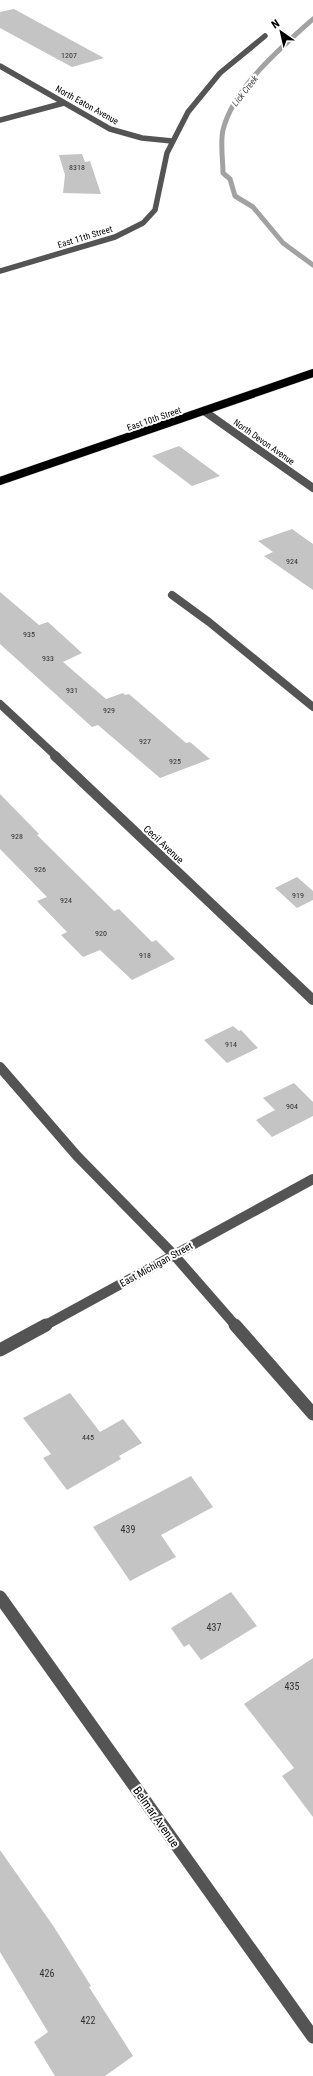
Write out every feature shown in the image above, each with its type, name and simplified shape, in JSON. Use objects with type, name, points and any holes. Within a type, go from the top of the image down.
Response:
[{"type":"main road","name":"East 10th Street","points":[[0,481],[313,374]]},
{"type":"street","name":"East 11th Street","points":[[0,271],[116,237],[143,223],[153,213],[158,197],[164,162],[172,141],[192,107],[220,73],[265,36]]},
{"type":"street","name":"North Eaton Avenue","points":[[0,66],[116,132],[142,138],[172,141]]},
{"type":"street","points":[[0,120],[64,103]]},
{"type":"street","name":"North Devon Avenue","points":[[204,411],[313,488]]},
{"type":"street","points":[[172,595],[209,622],[313,707]]},
{"type":"street","name":"Cecil Avenue","points":[[0,704],[313,1000]]},
{"type":"street","points":[[0,1067],[77,1156],[174,1255],[313,1414]]},
{"type":"street","name":"East Michigan Street","points":[[0,1350],[313,1179]]},
{"type":"street","name":"Belmar Avenue","points":[[0,1597],[313,2036]]},
{"type":"building","points":[[14,9],[104,58],[72,67],[0,28],[0,12]]},
{"type":"building","points":[[82,154],[85,162],[90,161],[101,194],[63,193],[65,175],[59,155]]},
{"type":"building","points":[[179,446],[220,476],[192,486],[152,456]]},
{"type":"building","points":[[292,529],[313,544],[313,590],[264,556],[273,552],[258,541]]},
{"type":"building","points":[[0,592],[39,625],[48,622],[82,653],[63,662],[106,699],[123,693],[125,695],[129,694],[186,743],[190,742],[210,759],[160,778],[98,725],[92,727],[0,644]]},
{"type":"building","points":[[0,794],[39,834],[37,835],[114,911],[119,909],[152,942],[156,940],[175,959],[132,980],[100,950],[83,957],[61,935],[67,932],[37,901],[47,897],[0,849]]},
{"type":"building","points":[[297,877],[313,891],[313,900],[297,908],[275,888]]},
{"type":"building","points":[[233,1026],[239,1031],[241,1030],[258,1048],[227,1063],[204,1040]]},
{"type":"building","points":[[294,1083],[313,1102],[313,1116],[272,1137],[256,1120],[275,1110],[263,1098]]},
{"type":"building","points":[[70,1393],[100,1432],[123,1419],[142,1443],[119,1456],[121,1459],[67,1490],[43,1458],[51,1454],[23,1418]]},
{"type":"building","points":[[191,1476],[213,1507],[161,1535],[176,1557],[130,1581],[93,1527]]},
{"type":"building","points":[[231,1592],[257,1626],[201,1660],[189,1644],[184,1647],[171,1628]]},
{"type":"building","points":[[313,1658],[313,1817],[282,1776],[294,1768],[244,1704]]},
{"type":"building","points":[[0,1850],[54,1927],[91,1986],[89,1987],[133,2056],[105,2076],[55,2076],[34,2042],[48,2032],[0,1952]]},
{"type":"waterway","name":"Lick Creek","points":[[313,19],[287,42],[260,69],[248,84],[228,114],[222,135],[223,173],[230,179],[235,196],[253,207],[283,243],[313,265]]}]
